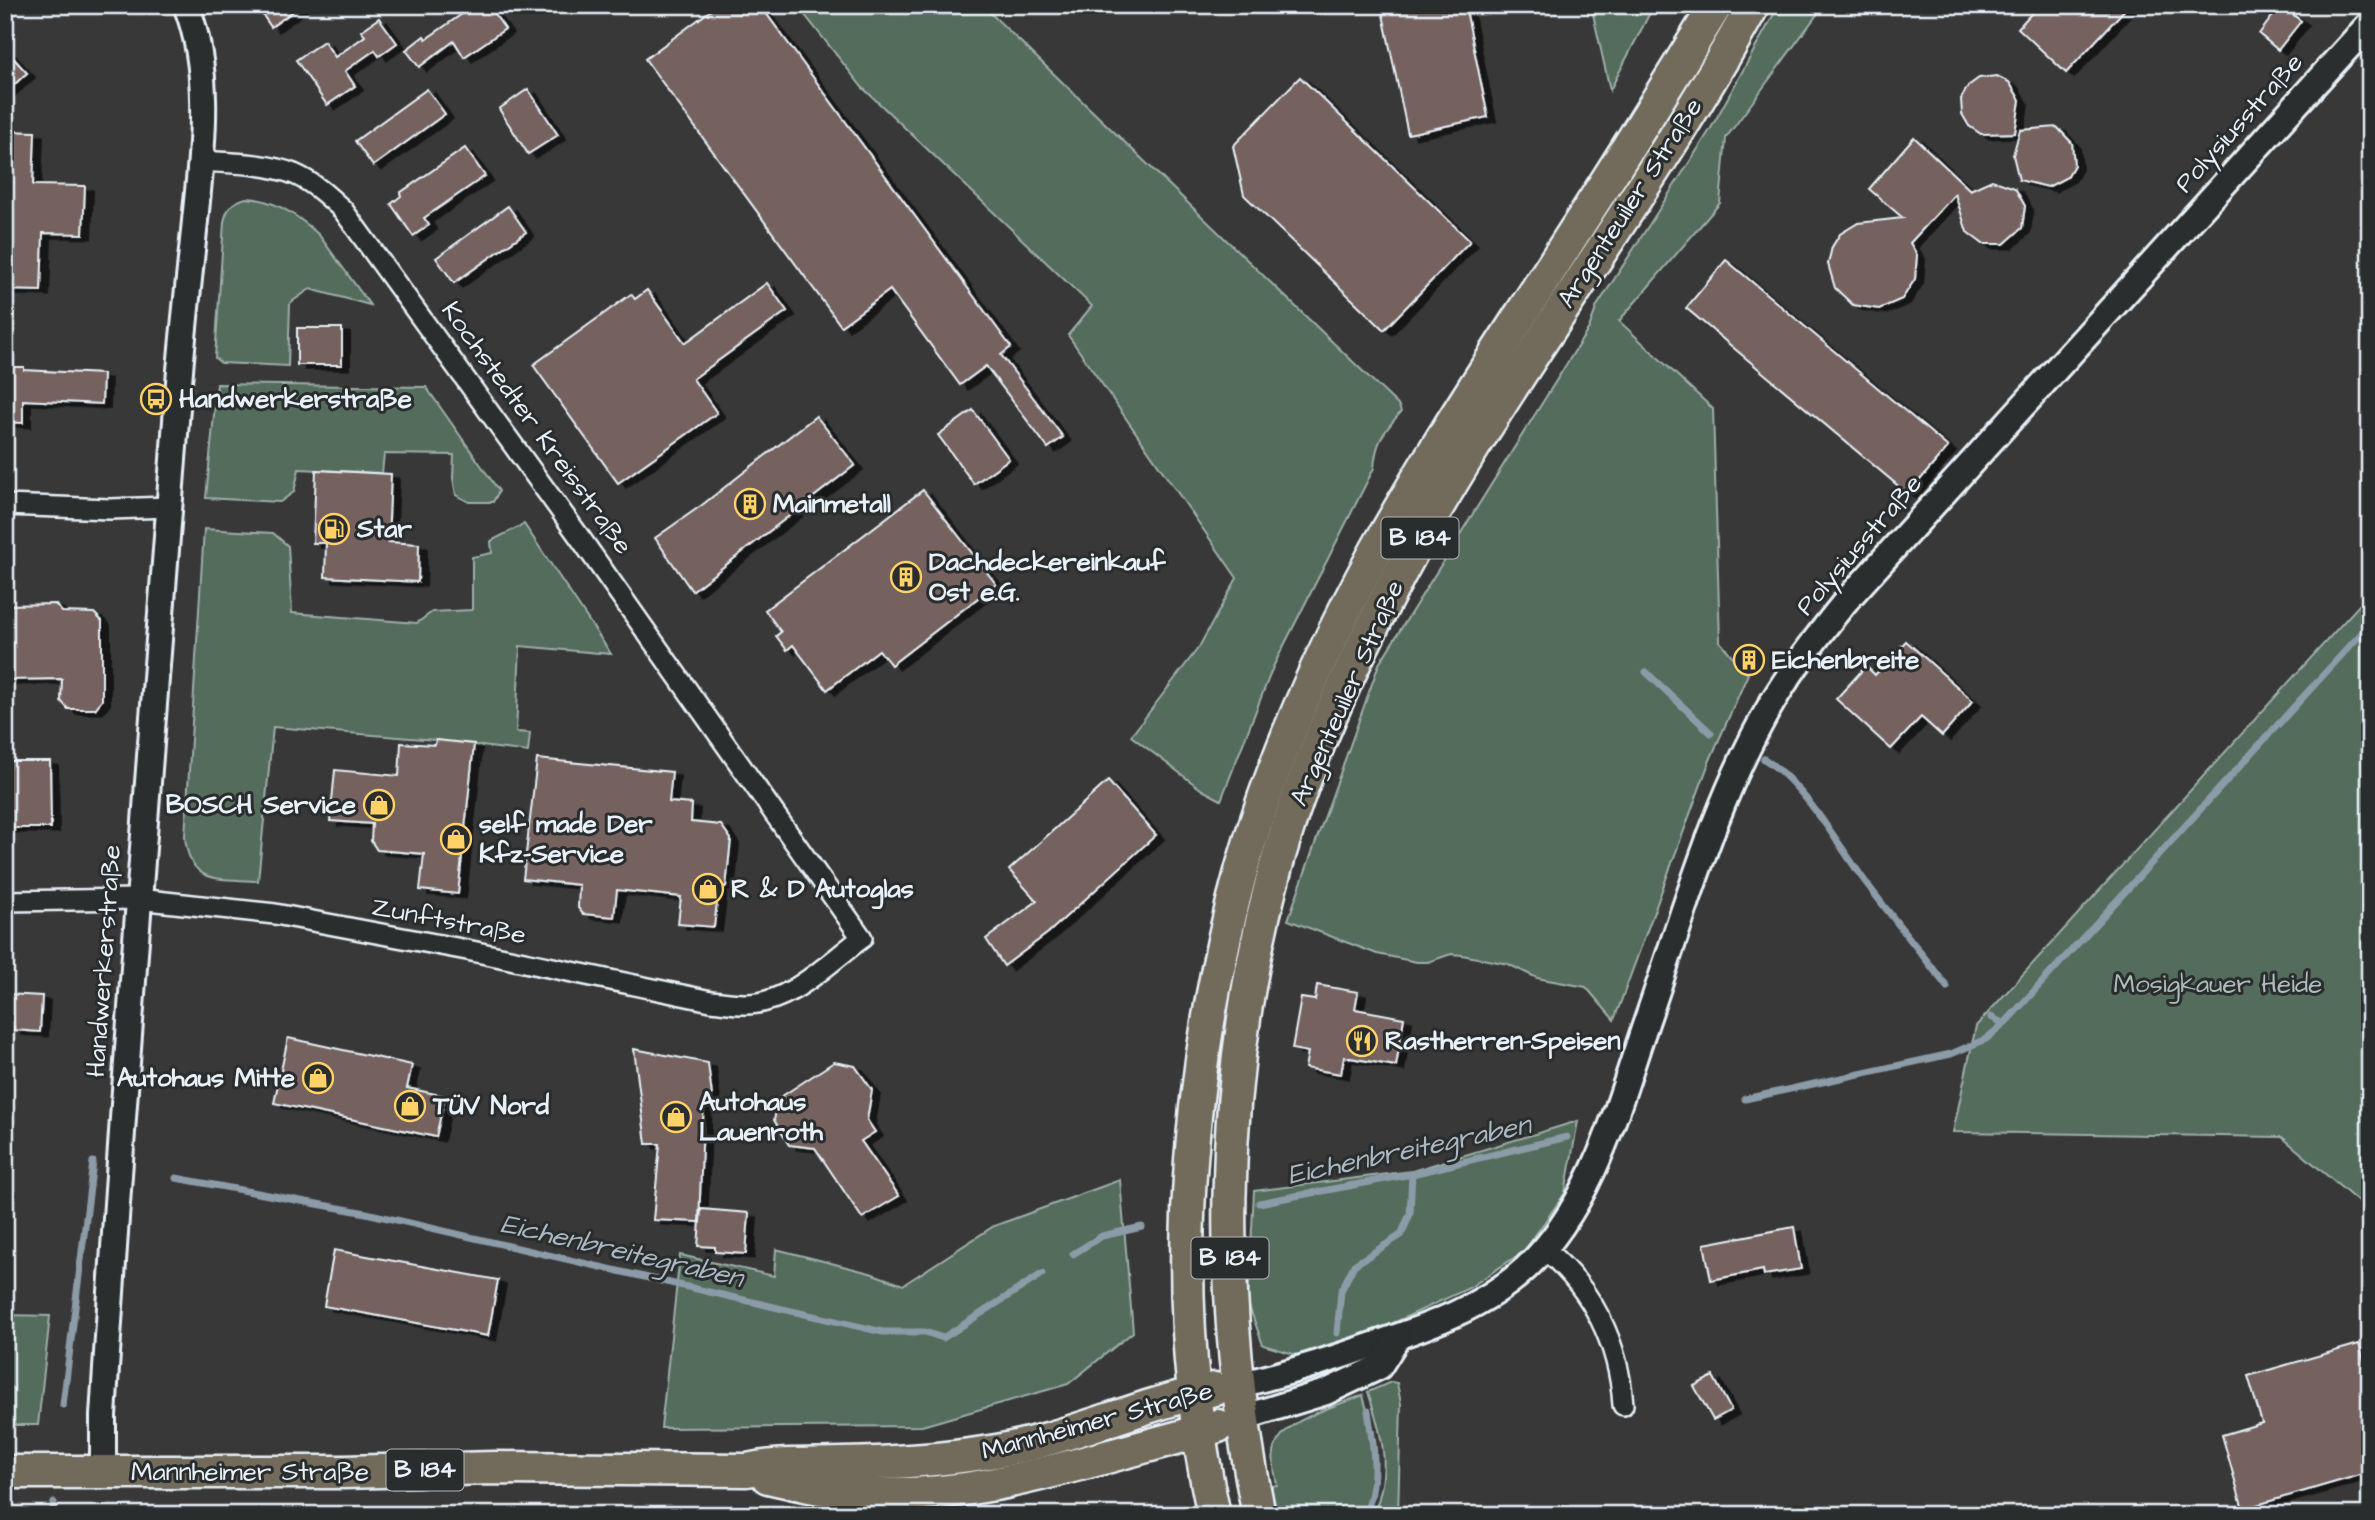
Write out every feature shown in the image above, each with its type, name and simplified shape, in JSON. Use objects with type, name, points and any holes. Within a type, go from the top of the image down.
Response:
[{"type":"main road","name":"Argenteuiler Straße","points":[[1214,1515],[1195,1393],[1188,1302],[1186,1225],[1194,1117],[1233,900],[1276,768],[1299,709],[1337,628],[1374,554],[1410,491],[1716,5]]},
{"type":"main road","name":"Argenteuiler Straße","points":[[1259,1515],[1242,1418],[1233,1325],[1230,1219],[1234,1105],[1240,1038],[1252,970],[1272,883],[1298,799],[1336,705],[1416,544],[1551,325],[1656,165],[1753,5]]},
{"type":"main road","name":"Mannheimer Straße","points":[[5,1472],[747,1469],[772,1464],[908,1462],[993,1452],[1065,1434],[1140,1408],[1238,1385]]},
{"type":"main road","name":"Mannheimer Straße","points":[[747,1469],[768,1477],[825,1490],[871,1494],[942,1492],[1006,1483],[1050,1473],[1242,1418]]},
{"type":"street","points":[[186,5],[195,30],[202,78],[201,162]]},
{"type":"street","name":"Polysiusstraße","points":[[1238,1385],[1295,1371],[1470,1308],[1500,1289],[1544,1249],[1583,1193],[1735,776],[1773,701],[1795,668],[1845,603],[2370,23]]},
{"type":"street","name":"Handwerkerstraße","points":[[103,1472],[103,1416],[138,899],[180,368],[201,162]]},
{"type":"street","name":"Kochstedter Kreisstraße","points":[[201,162],[282,170],[321,189],[343,210],[584,544],[862,938]]},
{"type":"street","points":[[5,505],[110,509],[169,507]]},
{"type":"street","name":"Zunftstraße","points":[[5,901],[138,899],[275,914],[467,950],[711,1001],[746,1004],[773,1000],[862,938]]},
{"type":"street","points":[[1544,1249],[1574,1277],[1606,1328],[1623,1405]]},
{"type":"street","points":[[1242,1418],[1326,1392],[1379,1367],[1398,1336]]},
{"type":"green space","points":[[797,5],[982,5],[1399,406],[1401,412],[1379,443],[1374,468],[1273,667],[1221,800],[1202,790],[1131,736],[1199,647],[1237,578],[1068,335],[1092,306],[862,87]]},
{"type":"green space","points":[[1591,5],[1654,5],[1610,90]]},
{"type":"green space","points":[[1779,5],[1824,5],[1726,138],[1720,203],[1619,321],[1713,409],[1720,642],[1748,674],[1710,760],[1614,1020],[1586,987],[1537,978],[1508,964],[1462,955],[1451,954],[1428,962],[1417,962],[1377,954],[1288,920],[1379,664],[1589,328],[1597,306],[1710,130]]},
{"type":"green space","points":[[246,198],[276,205],[311,228],[370,305],[310,289],[290,303],[288,366],[221,363],[215,358],[224,222],[231,206]]},
{"type":"green space","points":[[217,384],[426,387],[499,491],[493,502],[469,502],[456,495],[453,478],[454,455],[384,454],[382,473],[299,469],[294,492],[280,502],[206,498]]},
{"type":"green space","points":[[524,524],[611,654],[520,646],[516,732],[530,733],[528,752],[436,740],[273,727],[258,881],[219,879],[200,871],[193,864],[185,836],[204,529],[273,533],[288,546],[292,613],[417,623],[432,612],[472,610],[472,557],[492,553],[491,541]]},
{"type":"green space","name":"Mosigkauer Heide","points":[[2370,593],[2370,1212],[2282,1137],[1953,1132],[1976,1026]]},
{"type":"green space","points":[[1578,1121],[1565,1193],[1524,1251],[1469,1288],[1391,1324],[1297,1355],[1263,1345],[1248,1303],[1254,1191],[1412,1171]]},
{"type":"green space","points":[[1120,1180],[1133,1332],[1068,1384],[922,1426],[661,1428],[680,1255],[774,1276],[776,1249],[870,1273],[903,1285],[994,1226]]},
{"type":"green space","points":[[5,1315],[50,1316],[38,1425],[5,1425]]},
{"type":"green space","points":[[1391,1382],[1397,1383],[1401,1404],[1398,1515],[1373,1515],[1384,1468],[1378,1424],[1368,1392]]},
{"type":"green space","points":[[1363,1395],[1373,1428],[1376,1461],[1374,1483],[1363,1515],[1272,1515],[1266,1487],[1277,1485],[1273,1460],[1278,1441],[1297,1423],[1324,1409]]},
{"type":"building","points":[[256,5],[302,5],[271,27]]},
{"type":"building","points":[[475,5],[488,5],[505,29],[464,57],[454,41],[419,67],[406,50]]},
{"type":"building","points":[[718,5],[760,5],[1011,347],[1001,355],[1063,437],[1048,448],[986,366],[960,385],[890,290],[841,326],[645,59]]},
{"type":"building","points":[[1381,5],[1465,5],[1488,117],[1408,134]]},
{"type":"building","points":[[2039,5],[2129,5],[2066,73],[2018,28]]},
{"type":"building","points":[[2281,5],[2301,21],[2278,50],[2259,34]]},
{"type":"building","points":[[379,18],[397,43],[379,56],[375,50],[345,71],[355,86],[327,105],[296,60],[324,41],[335,57],[365,36],[361,31]]},
{"type":"building","points":[[5,49],[27,73],[5,93]]},
{"type":"building","points":[[1997,76],[2009,82],[2020,100],[2015,133],[1981,134],[1969,126],[1962,114],[1961,99],[1968,86],[1979,78]]},
{"type":"building","points":[[1300,77],[1470,241],[1384,330],[1244,195],[1233,146]]},
{"type":"building","points":[[427,89],[445,114],[373,166],[355,141]]},
{"type":"building","points":[[528,89],[558,135],[528,154],[499,109]]},
{"type":"building","points":[[2057,127],[2072,143],[2074,165],[2067,177],[2048,187],[2019,180],[2013,155],[2020,130]]},
{"type":"building","points":[[5,131],[35,132],[33,185],[85,186],[83,234],[43,233],[41,291],[5,290]]},
{"type":"building","points":[[1914,137],[1970,190],[1992,180],[2015,188],[2025,206],[2022,228],[2004,244],[1983,244],[1967,232],[1955,194],[1910,243],[1917,255],[1915,279],[1902,299],[1879,309],[1853,305],[1835,288],[1828,264],[1832,247],[1840,234],[1858,223],[1903,218],[1869,189]]},
{"type":"building","points":[[465,148],[485,176],[424,218],[429,225],[413,236],[391,204],[401,196],[400,193]]},
{"type":"building","points":[[508,206],[526,232],[454,283],[436,258]]},
{"type":"building","points":[[1726,260],[1948,447],[1908,494],[1686,308]]},
{"type":"building","points":[[767,283],[787,311],[693,379],[717,413],[618,483],[533,365],[631,294],[635,299],[647,290],[685,343]]},
{"type":"building","points":[[297,328],[342,328],[342,365],[297,365]]},
{"type":"building","points":[[5,367],[103,374],[102,404],[23,400],[23,423],[5,422]]},
{"type":"building","points":[[973,410],[1009,459],[974,484],[938,435]]},
{"type":"building","name":"Mainmetall","points":[[816,416],[855,465],[692,591],[655,538]]},
{"type":"building","points":[[316,470],[391,474],[388,542],[419,544],[418,582],[325,577],[326,543],[313,543]]},
{"type":"building","name":"Dachdeckereinkauf Ost e.G.","points":[[923,490],[996,584],[891,665],[879,650],[827,690],[793,645],[787,650],[776,636],[781,632],[765,610]]},
{"type":"building","points":[[55,604],[62,612],[94,613],[102,621],[102,700],[95,709],[68,709],[61,701],[62,679],[5,680],[5,605]]},
{"type":"building","points":[[1906,641],[1973,701],[1942,736],[1921,717],[1891,749],[1836,699],[1866,666],[1875,675]]},
{"type":"building","points":[[436,740],[474,744],[458,894],[420,890],[424,854],[377,850],[371,841],[372,824],[330,821],[335,770],[399,776],[401,743],[435,745]]},
{"type":"building","points":[[537,759],[672,772],[669,802],[692,804],[691,822],[721,825],[731,839],[726,887],[719,886],[714,927],[678,924],[681,897],[617,890],[614,917],[583,914],[578,908],[579,885],[523,879]]},
{"type":"building","points":[[5,761],[50,761],[51,828],[5,828]]},
{"type":"building","points":[[1108,781],[1156,835],[1048,933],[1004,966],[986,939],[1037,901],[1009,870]]},
{"type":"building","points":[[1317,985],[1358,992],[1355,1009],[1404,1018],[1396,1066],[1344,1057],[1341,1074],[1305,1068],[1308,1052],[1292,1049],[1301,998],[1315,1000]]},
{"type":"building","points":[[6,994],[42,996],[40,1032],[13,1030],[14,1027],[5,1026]]},
{"type":"building","points":[[288,1038],[412,1065],[407,1088],[445,1096],[436,1137],[274,1103]]},
{"type":"building","points":[[634,1049],[708,1063],[712,1096],[704,1097],[699,1222],[653,1220],[660,1144],[646,1144]]},
{"type":"building","points":[[834,1062],[855,1066],[872,1090],[867,1120],[875,1132],[861,1141],[899,1196],[862,1218],[815,1148],[789,1145],[774,1120],[779,1098]]},
{"type":"building","points":[[701,1209],[749,1213],[746,1254],[715,1252],[715,1247],[698,1246]]},
{"type":"building","points":[[1794,1227],[1801,1269],[1764,1275],[1763,1270],[1711,1280],[1704,1244]]},
{"type":"building","points":[[334,1250],[498,1280],[488,1336],[324,1306]]},
{"type":"building","points":[[2359,1344],[2370,1381],[2370,1472],[2243,1509],[2222,1435],[2262,1423],[2248,1376]]},
{"type":"building","points":[[1713,1376],[1731,1410],[1713,1420],[1694,1386]]},
{"type":"waterway","points":[[1745,1099],[1951,1054],[1986,1039],[2004,1024],[2370,624]]},
{"type":"waterway","points":[[1646,672],[1711,733]]},
{"type":"waterway","points":[[1764,759],[1778,769],[1805,798],[1947,987]]},
{"type":"waterway","points":[[1991,1017],[2004,1024]]},
{"type":"waterway","name":"Eichenbreitegraben","points":[[1259,1203],[1412,1174],[1567,1137]]},
{"type":"waterway","name":"Eichenbreitegraben","points":[[63,1405],[93,1162]]},
{"type":"waterway","points":[[1337,1333],[1341,1291],[1354,1265],[1401,1235],[1410,1214],[1412,1174]]},
{"type":"waterway","name":"Eichenbreitegraben","points":[[176,1178],[366,1213],[883,1332],[925,1332],[943,1338],[1042,1274]]},
{"type":"waterway","name":"Eichenbreitegraben","points":[[1073,1254],[1102,1236],[1142,1227]]},
{"type":"waterway","points":[[1365,1515],[1374,1476],[1368,1411]]},
{"type":"waterway","name":"Eichenbreitegraben","points":[[52,1515],[54,1503]]},
{"type":"place","name":"Handwerkerstraße","points":[[156,399]]},
{"type":"place","name":"Mainmetall","points":[[750,504]]},
{"type":"place","name":"Star","points":[[334,529]]},
{"type":"place","name":"Dachdeckereinkauf Ost e.G.","points":[[906,577]]},
{"type":"place","name":"Eichenbreite","points":[[1749,660]]},
{"type":"place","name":"BOSCH Service","points":[[379,805]]},
{"type":"place","name":"self made Der Kfz-Service","points":[[456,839]]},
{"type":"place","name":"R & D Autoglas","points":[[708,889]]},
{"type":"place","name":"Rastherren-Speisen","points":[[1362,1041]]},
{"type":"place","name":"Autohaus Mitte","points":[[318,1078]]},
{"type":"place","name":"TÜV Nord","points":[[410,1106]]},
{"type":"place","name":"Autohaus Lauenroth","points":[[676,1117]]}]
